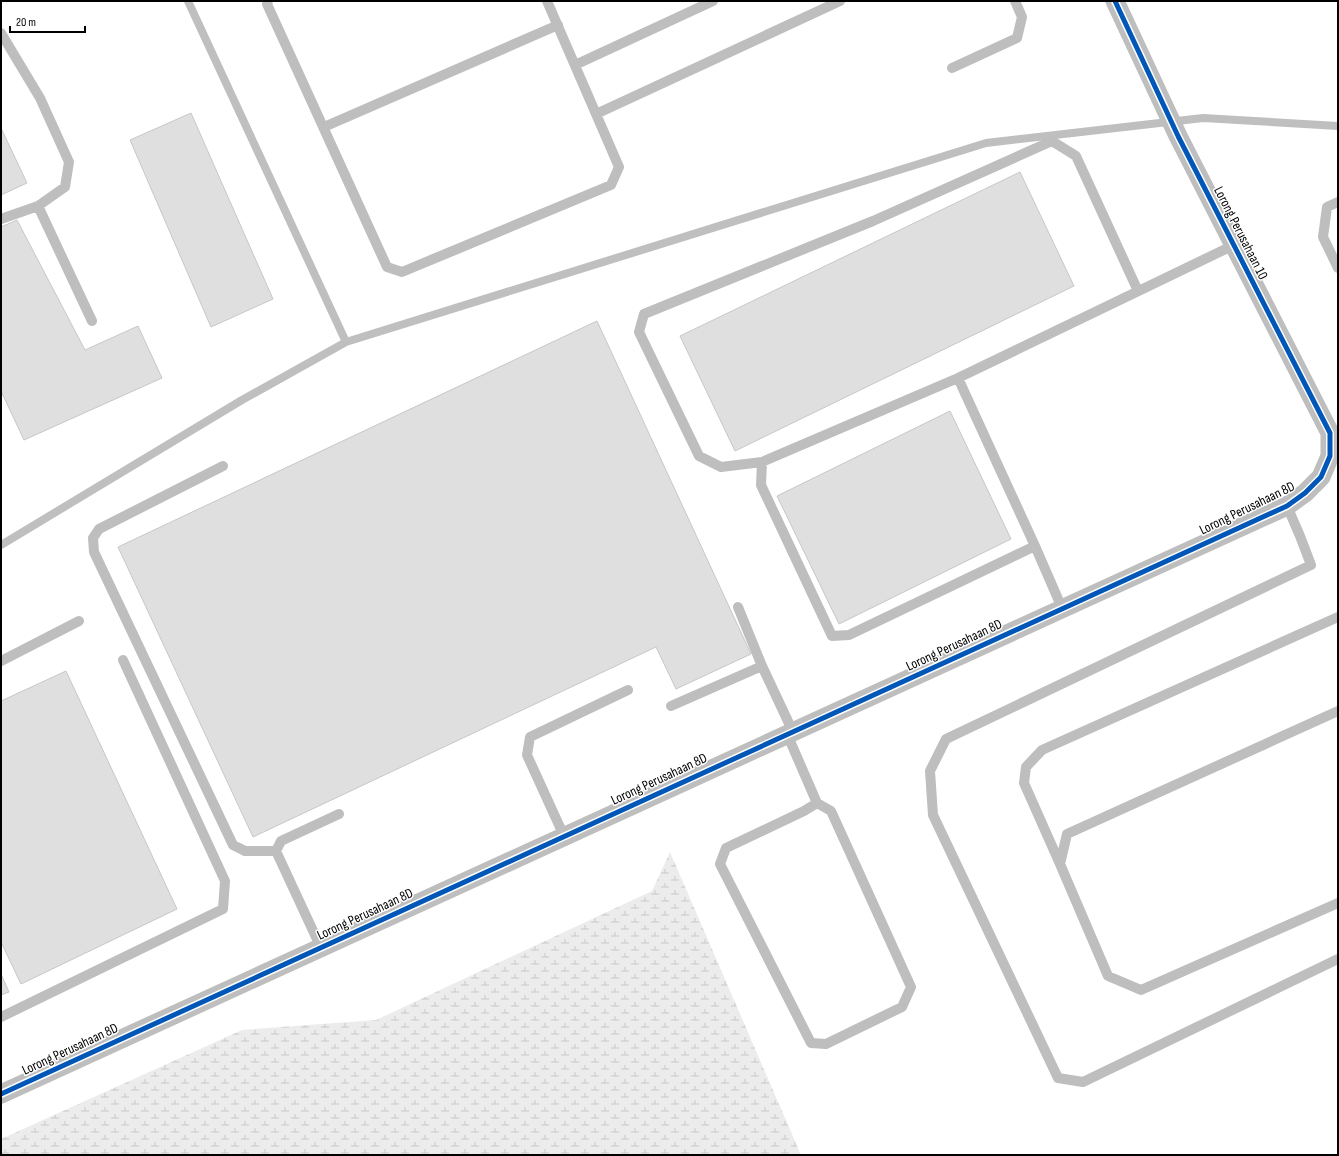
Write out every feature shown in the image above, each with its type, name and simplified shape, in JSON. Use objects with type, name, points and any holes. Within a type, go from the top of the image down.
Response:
[{"type":"street","name":"Lorong Perusahaan 10","points":[[1116,1],[1178,136],[1334,439],[1330,456],[1321,477]]},
{"type":"street","name":"Lorong Perusahaan 8D","points":[[1,1094],[1286,506],[1305,493],[1321,477]]},
{"type":"lane","points":[[268,1],[267,4],[387,267],[402,272],[611,185],[619,167],[547,1]]},
{"type":"lane","points":[[575,64],[713,1]]},
{"type":"lane","points":[[596,114],[840,1]]},
{"type":"lane","points":[[952,68],[1017,38],[1022,17],[1015,1]]},
{"type":"lane","points":[[324,127],[558,25]]},
{"type":"lane","points":[[1,33],[40,98],[69,162],[65,187],[38,206],[1,219]]},
{"type":"lane","points":[[1138,291],[1076,156],[1052,141],[873,221],[644,314],[639,332],[699,456],[721,467],[762,462],[958,378],[1234,245]]},
{"type":"lane","points":[[1338,202],[1327,207],[1323,237],[1338,268]]},
{"type":"lane","points":[[38,206],[92,321]]},
{"type":"lane","points":[[958,378],[1062,608]]},
{"type":"lane","points":[[762,462],[761,485],[832,636],[849,636],[1035,546]]},
{"type":"lane","points":[[223,466],[99,529],[93,538],[94,552],[233,845],[245,852],[276,852]]},
{"type":"lane","points":[[1286,506],[1300,536],[1310,565],[946,739],[930,771],[933,815],[1058,1078],[1083,1082],[1338,959]]},
{"type":"lane","points":[[738,607],[817,803],[831,811],[911,988],[902,1007],[826,1044],[811,1043],[720,864],[726,848],[804,811],[817,803]]},
{"type":"lane","points":[[1338,617],[1042,750],[1026,767],[1024,783],[1108,976],[1141,990],[1338,903]]},
{"type":"lane","points":[[1,661],[79,621]]},
{"type":"lane","points":[[1,1017],[222,909],[226,881],[123,660]]},
{"type":"lane","points":[[671,706],[762,666]]},
{"type":"lane","points":[[564,836],[527,755],[530,737],[628,690]]},
{"type":"lane","points":[[1060,864],[1067,834],[1338,711]]},
{"type":"lane","points":[[321,948],[276,852],[280,841],[339,814]]},
{"type":"green space","points":[[670,852],[801,1155],[1,1155],[1,1139],[242,1030],[376,1020],[652,891]]},
{"type":"building","points":[[191,113],[273,299],[211,327],[130,140]]},
{"type":"building","points":[[1,128],[27,183],[1,195]]},
{"type":"building","points":[[1020,172],[1074,286],[735,451],[680,336]]},
{"type":"building","points":[[17,220],[85,350],[138,326],[162,378],[24,440],[1,391],[1,227]]},
{"type":"building","points":[[597,321],[751,654],[676,689],[656,647],[253,837],[118,547]]},
{"type":"building","points":[[950,411],[1011,539],[839,624],[777,496]]},
{"type":"building","points":[[66,671],[177,909],[21,984],[1,942],[1,701]]},
{"type":"building","points":[[1,974],[9,992],[1,995]]},
{"type":"waterway","points":[[1,545],[242,400],[346,342],[188,1]]},
{"type":"waterway","points":[[346,342],[986,143],[1203,118],[1338,126]]},
{"type":"cycle path","points":[[1,1094],[1287,506],[1305,493],[1321,477],[1330,456],[1330,433],[1178,136],[1115,1]]}]
